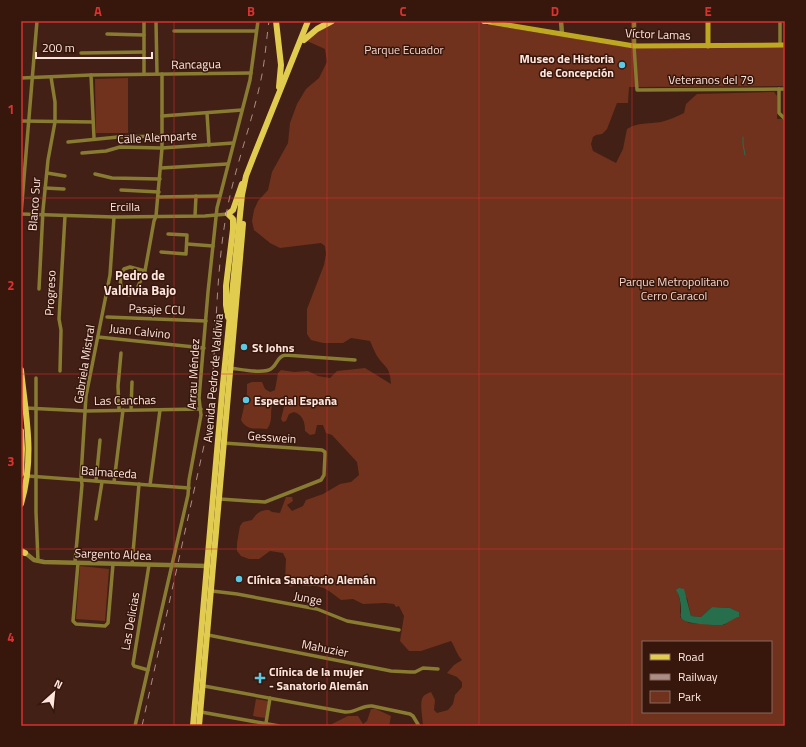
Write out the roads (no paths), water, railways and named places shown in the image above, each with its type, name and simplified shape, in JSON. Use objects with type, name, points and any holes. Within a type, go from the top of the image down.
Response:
[{"type":"main road","points":[[276,21],[281,65],[277,96]]},
{"type":"main road","points":[[302,41],[308,21]]},
{"type":"main road","points":[[302,41],[311,21]]},
{"type":"main road","points":[[302,41],[317,29],[332,21]]},
{"type":"main road","name":"Víctor Lamas","points":[[487,21],[634,46],[782,45]]},
{"type":"main road","points":[[708,21],[708,46]]},
{"type":"main road","name":"Avenida Pedro de Valdivia","points":[[193,726],[205,593],[230,368],[235,253],[242,195],[246,176],[277,96],[302,41]]},
{"type":"main road","name":"Avenida Pedro de Valdivia","points":[[199,726],[204,686],[220,499],[221,443],[230,324],[248,183],[302,41]]},
{"type":"main road","points":[[230,324],[227,311],[226,294],[233,219],[228,214],[233,210],[238,192],[246,176]]},
{"type":"main road","points":[[227,278],[235,253]]},
{"type":"main road","points":[[226,294],[234,300]]},
{"type":"main road","points":[[21,370],[29,447],[28,476],[21,504]]},
{"type":"main road","points":[[21,431],[21,474]]},
{"type":"main road","points":[[214,563],[208,566],[214,572]]},
{"type":"main road","points":[[205,593],[212,591]]},
{"type":"main road","points":[[202,630],[208,635]]},
{"type":"main road","points":[[197,690],[204,686],[198,680]]},
{"type":"street","points":[[21,214],[30,122],[37,21]]},
{"type":"street","points":[[144,21],[144,74]]},
{"type":"street","points":[[156,21],[157,74]]},
{"type":"street","name":"Arrau Méndez","points":[[135,726],[188,495],[189,480],[201,415],[199,398],[216,215],[219,196],[251,73],[258,21]]},
{"type":"street","points":[[562,21],[562,34]]},
{"type":"street","points":[[634,21],[634,46]]},
{"type":"street","points":[[780,21],[782,45]]},
{"type":"street","points":[[174,31],[256,30]]},
{"type":"street","points":[[107,34],[144,35]]},
{"type":"street","name":"Veteranos del 79","points":[[634,46],[637,90],[785,89]]},
{"type":"street","points":[[81,53],[144,52]]},
{"type":"street","name":"Rancagua","points":[[21,78],[144,74],[251,73]]},
{"type":"street","points":[[145,271],[130,267],[124,269],[121,284],[123,293],[129,295],[135,293],[145,271],[156,216],[162,148],[162,74]]},
{"type":"street","points":[[91,76],[94,138]]},
{"type":"street","name":"Blanco Sur","points":[[39,289],[46,173],[55,122],[55,102],[51,77]]},
{"type":"street","points":[[779,89],[779,112],[785,119]]},
{"type":"street","points":[[162,116],[242,110]]},
{"type":"street","points":[[207,113],[209,144]]},
{"type":"street","points":[[21,121],[93,122]]},
{"type":"street","points":[[68,142],[94,138],[162,136]]},
{"type":"street","name":"Calle Alemparte","points":[[82,153],[106,151],[120,147],[162,148],[233,143]]},
{"type":"street","points":[[161,168],[227,164]]},
{"type":"street","points":[[46,173],[65,176]]},
{"type":"street","points":[[95,174],[112,178],[160,179]]},
{"type":"street","points":[[45,188],[64,189]]},
{"type":"street","points":[[121,190],[159,192]]},
{"type":"street","points":[[195,216],[196,196]]},
{"type":"street","points":[[158,197],[219,196]]},
{"type":"street","name":"Ercilla","points":[[21,214],[114,217],[228,214]]},
{"type":"street","name":"Progreso","points":[[60,370],[61,330],[59,319],[65,216]]},
{"type":"street","name":"Gabriela Mistral","points":[[113,564],[108,623],[105,626],[76,624],[72,621],[88,388],[110,275],[114,217]]},
{"type":"street","points":[[161,252],[186,254],[187,235],[168,234]]},
{"type":"street","points":[[187,244],[212,246]]},
{"type":"street","name":"Pasaje CCU","points":[[107,317],[206,321]]},
{"type":"street","name":"Juan Calvino","points":[[98,337],[204,348]]},
{"type":"street","points":[[114,482],[121,410],[118,386],[121,353]]},
{"type":"street","points":[[230,368],[267,371],[274,367],[279,357],[285,354],[355,360]]},
{"type":"street","points":[[36,378],[36,512],[38,561]]},
{"type":"street","points":[[131,410],[132,382]]},
{"type":"street","name":"Las Canchas","points":[[25,408],[86,411],[201,409]]},
{"type":"street","points":[[150,485],[160,410]]},
{"type":"street","points":[[96,481],[100,440]]},
{"type":"street","name":"Gesswein","points":[[220,499],[265,502],[321,480],[324,475],[324,452],[322,450],[221,443]]},
{"type":"street","name":"Balmaceda","points":[[28,476],[189,488]]},
{"type":"street","points":[[96,519],[102,482]]},
{"type":"street","points":[[132,564],[139,484]]},
{"type":"street","name":"Sargento Aldea","points":[[22,551],[38,561],[208,566]]},
{"type":"street","name":"Las Delicias","points":[[148,670],[134,666],[133,664],[149,565]]},
{"type":"street","name":"Junge","points":[[212,591],[237,594],[317,609],[347,621],[399,630]]},
{"type":"street","name":"Mahuzier","points":[[208,635],[391,670],[415,672],[423,668],[438,669]]},
{"type":"street","points":[[204,686],[347,713],[365,706],[372,706],[410,714],[413,716],[418,725]]},
{"type":"street","points":[[263,724],[270,698]]},
{"type":"street","points":[[201,712],[280,726]]},
{"type":"waterway","points":[[743,137],[745,155]]},
{"type":"railway","points":[[142,726],[207,432],[221,248],[232,187],[260,84],[269,21]]},
{"type":"place","name":"Museo de Historia de Concepción","points":[[622,65]]},
{"type":"place","name":"St Johns","points":[[244,347]]},
{"type":"place","name":"Especial España","points":[[246,400]]},
{"type":"place","name":"Clínica Sanatorio Alemán","points":[[239,579]]},
{"type":"place","name":"Clínica de la mujer - Sanatorio Alemán","points":[[260,678]]},
{"type":"district","name":"Pedro de Valdivia Bajo","points":[[140,282]]},
{"type":"park label","name":"Parque Ecuador","points":[[404,49]]},
{"type":"park label","name":"Parque Metropolitano Cerro Caracol","points":[[674,288]]}]
